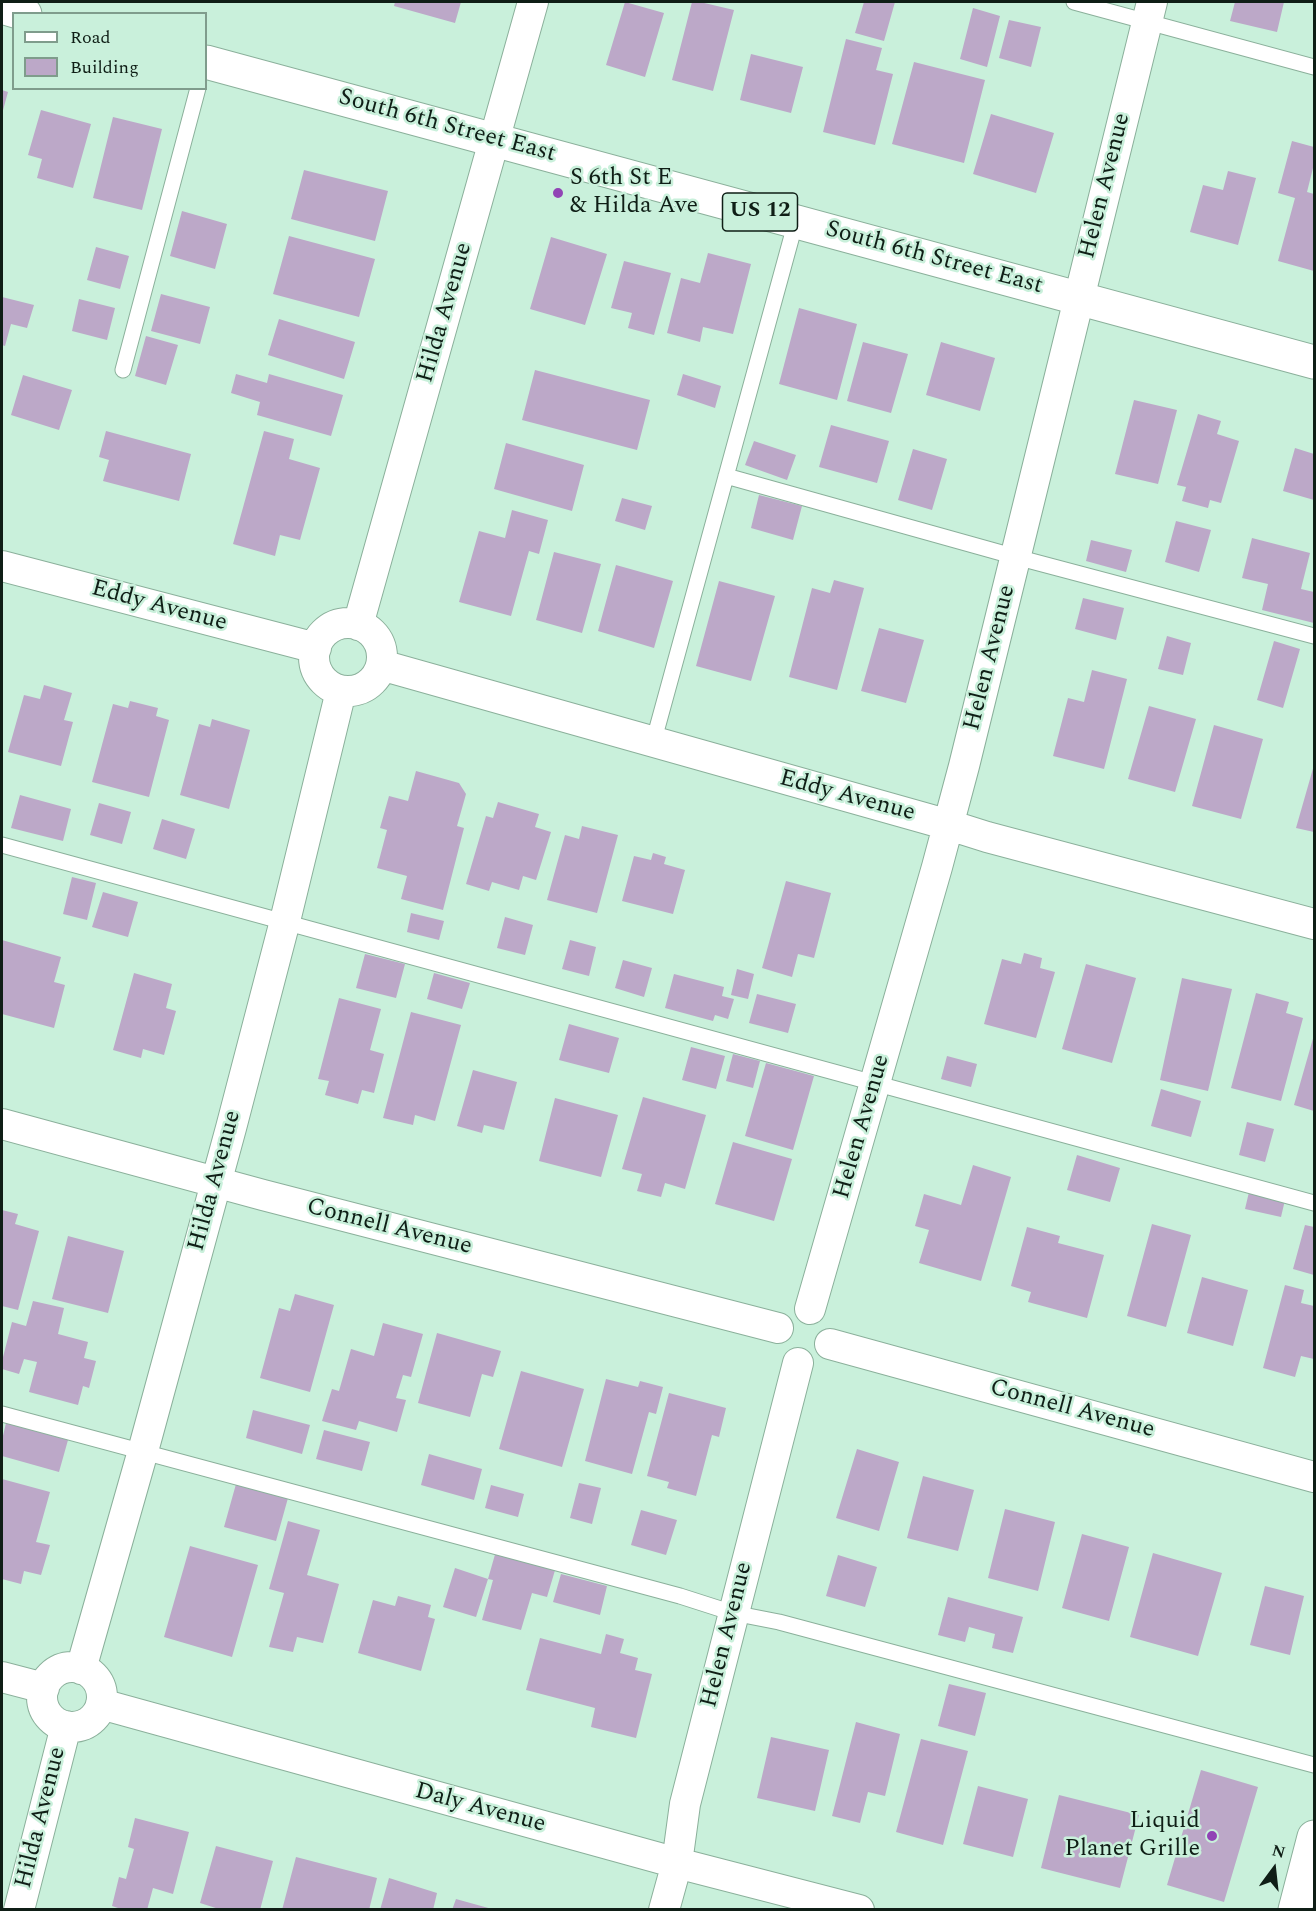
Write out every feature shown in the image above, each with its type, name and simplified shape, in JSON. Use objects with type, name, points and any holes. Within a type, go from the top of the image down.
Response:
[{"type":"main road","points":[[2,7],[18,12]]},
{"type":"main road","name":"South 6th Street East","points":[[207,62],[1314,362]]},
{"type":"main road","points":[[1295,1910],[1314,1837]]},
{"type":"street","name":"Hilda Avenue","points":[[358,625],[533,2]]},
{"type":"street","name":"Helen Avenue","points":[[810,1309],[949,825],[1149,11]]},
{"type":"street","name":"Eddy Avenue","points":[[2,566],[316,648]]},
{"type":"street","points":[[339,624],[358,625],[370,631],[377,639],[382,649],[381,665],[374,680],[366,687],[356,691],[341,691],[323,681],[317,671],[314,660],[316,648],[320,638],[328,629],[339,624]]},
{"type":"street","name":"Eddy Avenue","points":[[381,665],[987,837],[1314,924]]},
{"type":"street","name":"Hilda Avenue","points":[[81,1669],[143,1451],[285,921],[341,691]]},
{"type":"street","name":"Connell Avenue","points":[[2,1124],[215,1182],[778,1328]]},
{"type":"street","points":[[810,1309],[824,1317],[829,1325],[830,1344],[820,1359],[798,1363],[781,1351],[777,1343],[778,1328],[783,1318],[790,1312],[810,1309]]},
{"type":"street","name":"Connell Avenue","points":[[830,1344],[1314,1477]]},
{"type":"street","name":"Helen Avenue","points":[[664,1910],[676,1863],[685,1804],[798,1363]]},
{"type":"street","points":[[66,1668],[81,1669],[93,1676],[99,1684],[102,1694],[101,1704],[92,1720],[83,1725],[66,1726],[54,1722],[43,1706],[44,1688],[49,1678],[57,1671],[66,1668]]},
{"type":"street","points":[[2,1677],[44,1688]]},
{"type":"street","name":"Daly Avenue","points":[[101,1704],[676,1863],[859,1910]]},
{"type":"street","name":"Hilda Avenue","points":[[19,1910],[66,1726]]},
{"type":"lane","points":[[1074,2],[1149,11],[1314,67]]},
{"type":"lane","points":[[123,370],[197,90]]},
{"type":"lane","points":[[652,743],[796,222]]},
{"type":"lane","points":[[726,476],[1314,636]]},
{"type":"lane","points":[[2,845],[1314,1203]]},
{"type":"lane","points":[[2,1414],[680,1596],[734,1613],[779,1622],[1314,1765]]},
{"type":"building","points":[[395,2],[461,2],[455,23],[394,6]]},
{"type":"building","points":[[625,2],[664,13],[645,77],[606,65]]},
{"type":"building","points":[[692,2],[734,10],[713,91],[672,80]]},
{"type":"building","points":[[864,2],[895,2],[884,41],[855,33]]},
{"type":"building","points":[[1235,2],[1284,2],[1277,32],[1230,21]]},
{"type":"building","points":[[973,8],[1000,16],[987,67],[960,59]]},
{"type":"building","points":[[1009,20],[1041,27],[1031,67],[999,58]]},
{"type":"building","points":[[846,39],[882,48],[876,70],[893,74],[875,145],[823,132]]},
{"type":"building","points":[[751,54],[803,67],[791,113],[740,100]]},
{"type":"building","points":[[914,62],[985,80],[964,163],[892,144]]},
{"type":"building","points":[[2,90],[8,92],[2,114]]},
{"type":"building","points":[[41,110],[91,124],[73,188],[37,178],[42,159],[28,155]]},
{"type":"building","points":[[991,114],[1054,133],[1036,193],[973,174]]},
{"type":"building","points":[[113,117],[162,129],[142,210],[93,198]]},
{"type":"building","points":[[1292,141],[1314,147],[1314,164],[1307,192],[1314,194],[1314,271],[1278,261],[1295,198],[1278,193]]},
{"type":"building","points":[[304,170],[388,191],[375,241],[291,219]]},
{"type":"building","points":[[1228,171],[1256,178],[1238,245],[1190,232],[1203,185],[1223,190]]},
{"type":"building","points":[[182,211],[227,224],[215,269],[170,256]]},
{"type":"building","points":[[289,236],[375,259],[359,317],[273,294]]},
{"type":"building","points":[[551,237],[607,254],[585,325],[530,309]]},
{"type":"building","points":[[96,247],[129,256],[120,289],[87,280]]},
{"type":"building","points":[[708,253],[751,264],[733,334],[703,327],[700,342],[667,333],[681,278],[700,283]]},
{"type":"building","points":[[624,261],[671,273],[654,335],[628,328],[632,313],[611,308]]},
{"type":"building","points":[[161,294],[210,307],[200,344],[151,331]]},
{"type":"building","points":[[2,297],[34,305],[27,328],[11,324],[5,346],[2,345]]},
{"type":"building","points":[[79,299],[115,308],[107,340],[72,331]]},
{"type":"building","points":[[799,308],[857,324],[837,400],[779,384]]},
{"type":"building","points":[[279,319],[355,342],[344,379],[268,355]]},
{"type":"building","points":[[146,336],[178,345],[166,385],[135,376]]},
{"type":"building","points":[[863,342],[908,354],[891,413],[847,401]]},
{"type":"building","points":[[941,342],[995,358],[980,411],[926,395]]},
{"type":"building","points":[[535,370],[650,400],[637,450],[522,420]]},
{"type":"building","points":[[236,374],[267,383],[269,374],[343,395],[331,436],[257,415],[260,402],[231,393]]},
{"type":"building","points":[[683,374],[721,386],[715,408],[677,395]]},
{"type":"building","points":[[23,375],[72,390],[59,430],[11,415]]},
{"type":"building","points":[[1134,400],[1177,410],[1158,484],[1115,474]]},
{"type":"building","points":[[1198,414],[1221,421],[1217,434],[1239,441],[1221,503],[1210,500],[1208,508],[1182,501],[1186,487],[1177,485]]},
{"type":"building","points":[[831,425],[889,441],[877,483],[819,467]]},
{"type":"building","points":[[106,431],[191,454],[179,501],[103,481],[109,460],[99,457]]},
{"type":"building","points":[[264,431],[294,439],[289,459],[320,468],[300,540],[280,535],[275,556],[233,544]]},
{"type":"building","points":[[754,441],[796,455],[787,480],[745,465]]},
{"type":"building","points":[[506,443],[584,465],[572,511],[494,489]]},
{"type":"building","points":[[1295,448],[1314,454],[1314,500],[1283,491]]},
{"type":"building","points":[[913,449],[947,459],[932,510],[898,500]]},
{"type":"building","points":[[759,495],[802,506],[793,540],[751,528]]},
{"type":"building","points":[[622,498],[652,506],[645,530],[615,521]]},
{"type":"building","points":[[512,510],[548,520],[539,554],[529,551],[511,616],[459,602],[479,531],[505,538]]},
{"type":"building","points":[[1176,521],[1211,530],[1199,572],[1165,562]]},
{"type":"building","points":[[1252,538],[1310,553],[1301,589],[1314,592],[1314,623],[1262,610],[1268,584],[1242,578]]},
{"type":"building","points":[[1091,540],[1132,550],[1126,572],[1086,561]]},
{"type":"building","points":[[554,552],[601,564],[582,633],[536,620]]},
{"type":"building","points":[[616,565],[673,581],[654,648],[598,631]]},
{"type":"building","points":[[834,580],[864,588],[837,690],[789,677],[812,588],[830,593]]},
{"type":"building","points":[[719,581],[775,596],[751,681],[696,666]]},
{"type":"building","points":[[1083,598],[1124,608],[1116,640],[1075,629]]},
{"type":"building","points":[[879,628],[924,640],[906,703],[861,691]]},
{"type":"building","points":[[1167,636],[1191,643],[1183,675],[1158,669]]},
{"type":"building","points":[[1274,641],[1300,649],[1283,708],[1257,700]]},
{"type":"building","points":[[1092,670],[1127,679],[1104,769],[1053,756],[1068,698],[1084,702]]},
{"type":"building","points":[[44,685],[72,693],[64,720],[73,722],[61,766],[8,752],[24,695],[40,699]]},
{"type":"building","points":[[130,701],[158,708],[156,716],[169,720],[149,797],[92,782],[113,704],[128,708]]},
{"type":"building","points":[[1149,706],[1196,719],[1175,792],[1128,779]]},
{"type":"building","points":[[212,719],[250,730],[229,809],[180,795],[199,724],[210,727]]},
{"type":"building","points":[[1214,725],[1263,739],[1241,819],[1192,806]]},
{"type":"building","points":[[1314,765],[1314,832],[1296,828]]},
{"type":"building","points":[[416,771],[459,783],[466,794],[457,826],[464,828],[443,910],[401,899],[407,876],[377,868],[387,830],[380,828],[389,796],[408,801]]},
{"type":"building","points":[[20,795],[71,809],[63,841],[11,828]]},
{"type":"building","points":[[498,802],[539,814],[535,827],[551,832],[536,880],[523,876],[519,890],[492,882],[489,891],[466,884],[486,816],[493,818]]},
{"type":"building","points":[[99,803],[131,812],[122,844],[90,835]]},
{"type":"building","points":[[162,819],[195,829],[186,859],[153,849]]},
{"type":"building","points":[[582,826],[618,835],[597,913],[547,900],[565,835],[579,839]]},
{"type":"building","points":[[653,853],[666,857],[664,864],[685,870],[673,914],[622,901],[634,856],[651,860]]},
{"type":"building","points":[[72,877],[96,883],[87,920],[63,914]]},
{"type":"building","points":[[786,881],[831,893],[814,958],[798,954],[792,977],[762,968]]},
{"type":"building","points":[[103,892],[138,902],[128,937],[92,927]]},
{"type":"building","points":[[411,913],[444,921],[439,940],[407,932]]},
{"type":"building","points":[[505,917],[533,925],[525,955],[497,948]]},
{"type":"building","points":[[2,940],[61,957],[54,982],[65,985],[54,1028],[2,1014]]},
{"type":"building","points":[[570,940],[596,947],[589,976],[562,969]]},
{"type":"building","points":[[1024,953],[1042,958],[1040,968],[1055,972],[1036,1038],[984,1024],[1002,959],[1021,964]]},
{"type":"building","points":[[365,954],[405,964],[396,998],[356,988]]},
{"type":"building","points":[[623,960],[652,968],[644,997],[615,988]]},
{"type":"building","points":[[1086,964],[1136,978],[1112,1063],[1062,1049]]},
{"type":"building","points":[[737,969],[754,974],[748,999],[731,995]]},
{"type":"building","points":[[134,973],[172,984],[166,1008],[176,1011],[164,1055],[143,1049],[141,1058],[113,1050]]},
{"type":"building","points":[[434,973],[470,983],[462,1009],[427,999]]},
{"type":"building","points":[[674,974],[724,987],[722,996],[734,999],[728,1019],[715,1015],[713,1021],[665,1008]]},
{"type":"building","points":[[1182,978],[1232,989],[1208,1091],[1160,1080]]},
{"type":"building","points":[[1256,993],[1289,1002],[1286,1013],[1303,1018],[1281,1101],[1231,1088]]},
{"type":"building","points":[[757,994],[796,1004],[788,1033],[749,1023]]},
{"type":"building","points":[[339,998],[381,1009],[370,1050],[384,1054],[374,1093],[362,1090],[358,1104],[325,1095],[329,1081],[318,1079]]},
{"type":"building","points":[[411,1012],[461,1025],[435,1121],[415,1115],[413,1125],[383,1118]]},
{"type":"building","points":[[569,1024],[619,1038],[609,1073],[559,1060]]},
{"type":"building","points":[[1314,1035],[1314,1111],[1294,1105]]},
{"type":"building","points":[[691,1047],[725,1056],[716,1089],[682,1080]]},
{"type":"building","points":[[733,1054],[760,1061],[753,1088],[726,1081]]},
{"type":"building","points":[[947,1056],[977,1064],[971,1087],[941,1079]]},
{"type":"building","points":[[766,1063],[814,1076],[793,1150],[745,1136]]},
{"type":"building","points":[[473,1070],[517,1082],[504,1130],[484,1125],[482,1133],[457,1126]]},
{"type":"building","points":[[1161,1089],[1201,1101],[1191,1137],[1151,1126]]},
{"type":"building","points":[[643,1097],[706,1115],[685,1189],[665,1183],[661,1197],[637,1191],[642,1174],[622,1169]]},
{"type":"building","points":[[555,1098],[618,1115],[601,1177],[539,1161]]},
{"type":"building","points":[[1247,1122],[1274,1129],[1265,1162],[1239,1155]]},
{"type":"building","points":[[733,1142],[792,1159],[774,1221],[715,1204]]},
{"type":"building","points":[[1077,1155],[1120,1168],[1110,1202],[1067,1190]]},
{"type":"building","points":[[973,1165],[1011,1177],[981,1281],[919,1263],[929,1230],[915,1226],[924,1194],[961,1205]]},
{"type":"building","points":[[1249,1192],[1285,1200],[1281,1217],[1245,1209]]},
{"type":"building","points":[[2,1210],[18,1214],[15,1224],[39,1231],[18,1310],[2,1306]]},
{"type":"building","points":[[1152,1224],[1191,1235],[1166,1327],[1127,1316]]},
{"type":"building","points":[[1305,1225],[1314,1227],[1314,1275],[1293,1269]]},
{"type":"building","points":[[1027,1227],[1060,1236],[1058,1243],[1104,1255],[1087,1318],[1028,1302],[1031,1292],[1011,1286]]},
{"type":"building","points":[[68,1236],[124,1251],[108,1313],[52,1299]]},
{"type":"building","points":[[1202,1277],[1248,1290],[1233,1346],[1187,1333]]},
{"type":"building","points":[[1285,1285],[1304,1290],[1301,1303],[1314,1306],[1314,1359],[1301,1356],[1295,1377],[1263,1368]]},
{"type":"building","points":[[295,1294],[334,1305],[310,1392],[260,1378],[279,1308],[290,1311]]},
{"type":"building","points":[[33,1301],[64,1308],[58,1334],[88,1342],[84,1358],[96,1361],[89,1388],[83,1386],[78,1405],[29,1392],[37,1362],[24,1359],[19,1374],[2,1369],[12,1322],[26,1326]]},
{"type":"building","points":[[383,1323],[423,1334],[411,1377],[403,1375],[396,1398],[406,1400],[397,1432],[359,1421],[356,1430],[322,1421],[332,1389],[339,1391],[351,1349],[374,1356]]},
{"type":"building","points":[[437,1333],[501,1351],[493,1377],[482,1374],[470,1417],[418,1403]]},
{"type":"building","points":[[521,1371],[584,1389],[562,1467],[499,1449]]},
{"type":"building","points":[[606,1379],[638,1387],[640,1381],[663,1387],[656,1414],[649,1412],[632,1474],[585,1461]]},
{"type":"building","points":[[669,1393],[726,1408],[719,1437],[712,1435],[696,1496],[667,1488],[669,1482],[647,1476]]},
{"type":"building","points":[[253,1410],[310,1425],[302,1454],[246,1438]]},
{"type":"building","points":[[6,1423],[68,1440],[59,1472],[2,1456],[2,1440]]},
{"type":"building","points":[[324,1430],[370,1442],[362,1471],[316,1459]]},
{"type":"building","points":[[857,1449],[899,1462],[879,1531],[836,1518]]},
{"type":"building","points":[[429,1454],[482,1469],[474,1500],[421,1485]]},
{"type":"building","points":[[923,1476],[974,1490],[958,1551],[907,1538]]},
{"type":"building","points":[[2,1479],[50,1492],[36,1542],[50,1545],[41,1575],[24,1571],[21,1584],[2,1579]]},
{"type":"building","points":[[579,1483],[601,1488],[592,1524],[570,1518]]},
{"type":"building","points":[[236,1484],[288,1498],[276,1541],[224,1527]]},
{"type":"building","points":[[491,1485],[524,1494],[518,1517],[485,1508]]},
{"type":"building","points":[[1005,1509],[1055,1522],[1038,1591],[988,1578]]},
{"type":"building","points":[[641,1510],[677,1520],[666,1555],[631,1545]]},
{"type":"building","points":[[288,1521],[320,1530],[307,1575],[339,1584],[323,1643],[297,1637],[293,1652],[269,1647],[284,1593],[269,1589]]},
{"type":"building","points":[[1082,1534],[1129,1547],[1109,1621],[1062,1608]]},
{"type":"building","points":[[190,1546],[258,1565],[232,1657],[164,1637]]},
{"type":"building","points":[[496,1551],[556,1567],[547,1597],[532,1593],[521,1630],[482,1620],[493,1580],[488,1579]]},
{"type":"building","points":[[1153,1553],[1222,1573],[1198,1656],[1130,1637]]},
{"type":"building","points":[[838,1555],[877,1567],[865,1607],[826,1596]]},
{"type":"building","points":[[455,1568],[488,1579],[476,1617],[443,1607]]},
{"type":"building","points":[[561,1574],[607,1586],[600,1615],[553,1602]]},
{"type":"building","points":[[1265,1586],[1304,1596],[1290,1655],[1250,1645]]},
{"type":"building","points":[[398,1596],[431,1605],[428,1617],[435,1619],[421,1671],[358,1653],[373,1600],[395,1606]]},
{"type":"building","points":[[948,1597],[1023,1617],[1013,1653],[992,1648],[995,1634],[969,1627],[965,1642],[938,1635]]},
{"type":"building","points":[[606,1634],[624,1639],[620,1653],[638,1658],[635,1670],[652,1674],[636,1738],[591,1727],[595,1708],[526,1690],[540,1638],[601,1654]]},
{"type":"building","points":[[949,1684],[986,1693],[975,1736],[938,1726]]},
{"type":"building","points":[[856,1722],[900,1734],[885,1796],[868,1792],[860,1823],[832,1816]]},
{"type":"building","points":[[771,1737],[829,1750],[815,1811],[757,1798]]},
{"type":"building","points":[[921,1739],[968,1751],[943,1845],[896,1832]]},
{"type":"building","name":"Liquid Planet Grille","points":[[1201,1770],[1258,1787],[1224,1902],[1167,1885]]},
{"type":"building","points":[[978,1786],[1028,1799],[1013,1857],[963,1844]]},
{"type":"building","points":[[1059,1795],[1139,1815],[1120,1888],[1041,1868]]},
{"type":"building","points":[[135,1818],[189,1832],[173,1894],[153,1888],[147,1910],[124,1910],[112,1906],[119,1877],[126,1879],[134,1849],[128,1847]]},
{"type":"building","points":[[216,1846],[273,1861],[260,1910],[222,1910],[200,1903]]},
{"type":"building","points":[[296,1857],[377,1878],[369,1910],[282,1910]]},
{"type":"building","points":[[389,1878],[437,1893],[433,1910],[380,1910]]},
{"type":"building","points":[[456,1899],[492,1909],[492,1910],[452,1910]]},
{"type":"place","name":"S 6th St E & Hilda Ave","points":[[558,193]]},
{"type":"place","name":"Liquid Planet Grille","points":[[1212,1836]]}]
